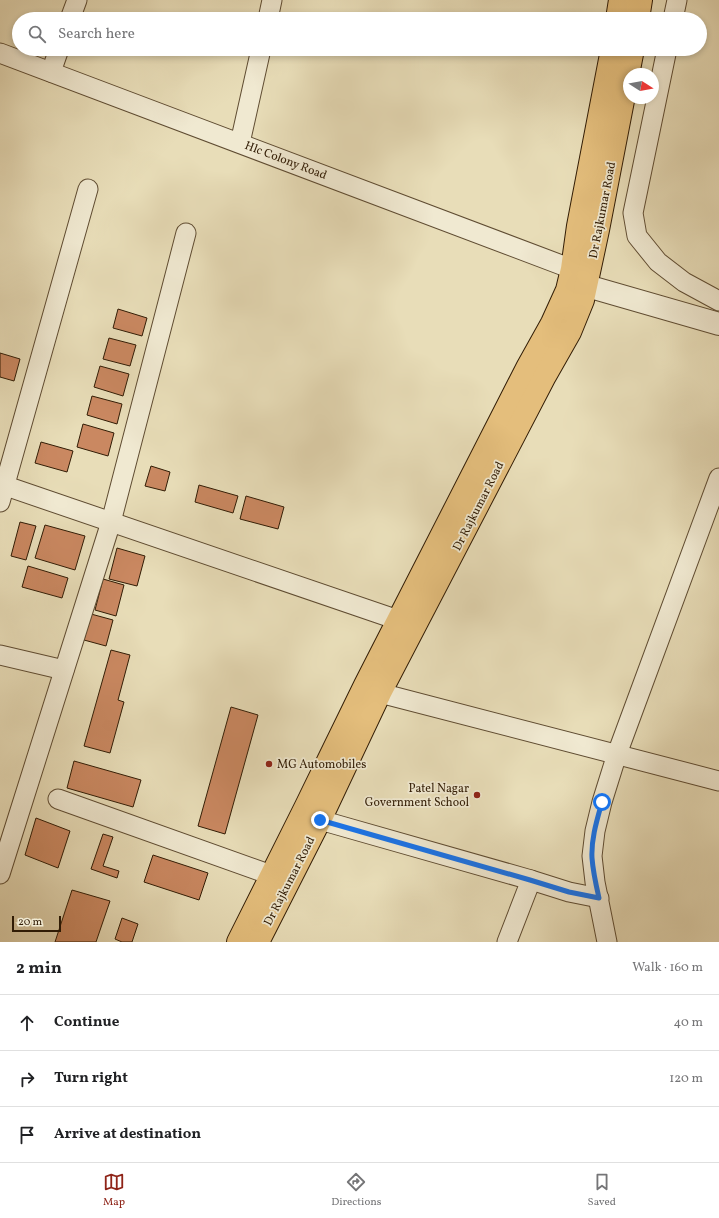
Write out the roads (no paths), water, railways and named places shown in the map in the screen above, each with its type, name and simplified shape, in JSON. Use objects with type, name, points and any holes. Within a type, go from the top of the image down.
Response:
[{"type":"highway","points":[[618,12],[620,0]]},
{"type":"highway","points":[[639,12],[641,0]]},
{"type":"highway","name":"Dr Rajkumar Road","points":[[258,942],[320,820],[398,620],[528,366],[552,323],[567,290],[572,268],[579,218],[611,56]]},
{"type":"highway","name":"Dr Rajkumar Road","points":[[238,942],[306,806],[570,332],[587,286],[632,56]]},
{"type":"street","points":[[73,12],[77,0]]},
{"type":"street","points":[[269,12],[272,0]]},
{"type":"street","points":[[674,12],[676,0]]},
{"type":"street","name":"Hlc Colony Road","points":[[0,53],[572,268]]},
{"type":"street","points":[[51,72],[57,56]]},
{"type":"street","points":[[240,143],[259,56]]},
{"type":"street","points":[[665,56],[633,213],[637,236],[658,262],[684,282],[719,301]]},
{"type":"street","points":[[88,188],[2,490],[111,522],[398,620]]},
{"type":"street","points":[[0,874],[111,522],[186,233]]},
{"type":"street","points":[[587,286],[719,324]]},
{"type":"street","points":[[607,942],[595,882],[592,856],[595,831],[602,802],[617,754],[719,478]]},
{"type":"street","points":[[0,655],[64,670]]},
{"type":"street","points":[[372,689],[719,781]]},
{"type":"street","points":[[58,799],[271,875]]},
{"type":"street","points":[[320,820],[569,892],[599,898]]},
{"type":"street","points":[[507,942],[530,880]]},
{"type":"place","name":"MG Automobiles","points":[[269,764]]},
{"type":"place","name":"Patel Nagar Government School","points":[[477,795]]}]
